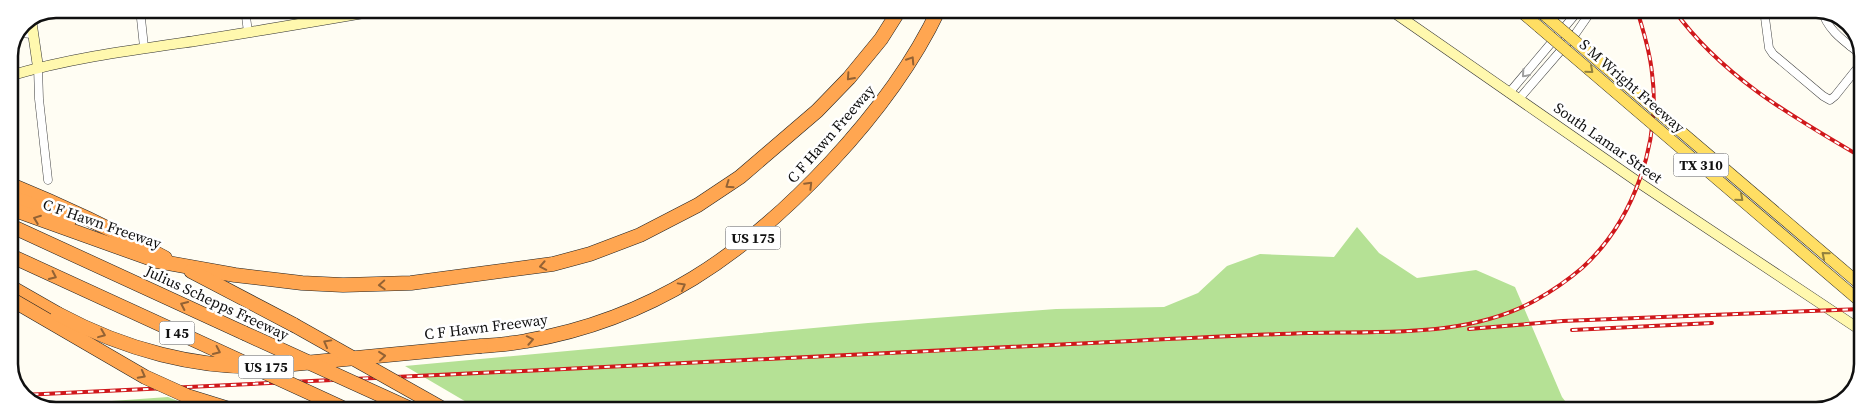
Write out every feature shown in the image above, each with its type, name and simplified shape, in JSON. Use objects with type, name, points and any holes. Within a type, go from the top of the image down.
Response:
[{"type":"highway","name":"C F Hawn Freeway","points":[[18,211],[143,257],[235,275],[318,284],[394,284],[532,268],[590,254],[634,238],[698,206],[740,177],[817,111],[849,78],[894,18]]},
{"type":"highway","name":"C F Hawn Freeway","points":[[18,291],[70,320],[134,347],[187,360],[239,367],[273,366],[526,341],[583,327],[642,306],[692,280],[723,260],[767,226],[817,178],[873,114],[916,52],[935,18]]},
{"type":"highway","points":[[18,188],[125,235],[294,325],[432,402]]},
{"type":"highway","points":[[18,200],[164,257]]},
{"type":"highway","name":"Julius Schepps Freeway","points":[[18,229],[394,402]]},
{"type":"highway","name":"I 45","points":[[18,260],[328,402]]},
{"type":"highway","points":[[18,303],[145,377],[187,396],[206,402]]},
{"type":"main road","points":[[18,73],[38,67],[144,47],[248,32],[320,18]]},
{"type":"main road","name":"South Lamar Street","points":[[1401,18],[1638,182],[1854,326]]},
{"type":"main road","name":"S M Wright Freeway","points":[[1528,18],[1854,296]]},
{"type":"main road","name":"S M Wright Freeway","points":[[1548,18],[1854,279]]},
{"type":"main road","points":[[32,26],[38,67]]},
{"type":"street","points":[[141,18],[144,47]]},
{"type":"street","points":[[246,18],[248,32]]},
{"type":"street","points":[[1509,93],[1572,18]]},
{"type":"street","points":[[1519,99],[1576,33],[1586,18]]},
{"type":"street","points":[[1765,18],[1769,48],[1773,54],[1814,90],[1830,100],[1854,72]]},
{"type":"street","points":[[1825,19],[1831,29],[1853,49]]},
{"type":"street","points":[[25,33],[33,34]]},
{"type":"street","points":[[38,67],[38,99],[48,180]]},
{"type":"green space","points":[[1357,227],[1379,253],[1417,278],[1476,270],[1515,287],[1566,402],[466,402],[405,366],[868,323],[1056,309],[1164,307],[1198,293],[1227,266],[1260,254],[1334,257]]},
{"type":"green space","points":[[168,397],[180,402],[97,402]]},
{"type":"railway","points":[[35,394],[1220,337],[1395,332],[1454,327],[1482,321],[1510,312],[1536,300],[1577,272],[1600,249],[1616,227],[1629,204],[1640,179],[1648,153],[1654,99],[1650,57],[1639,18]]},
{"type":"railway","points":[[1680,18],[1714,56],[1760,94],[1854,153]]},
{"type":"railway","points":[[1469,329],[1563,321],[1854,309]]},
{"type":"railway","points":[[1572,330],[1712,323]]}]
